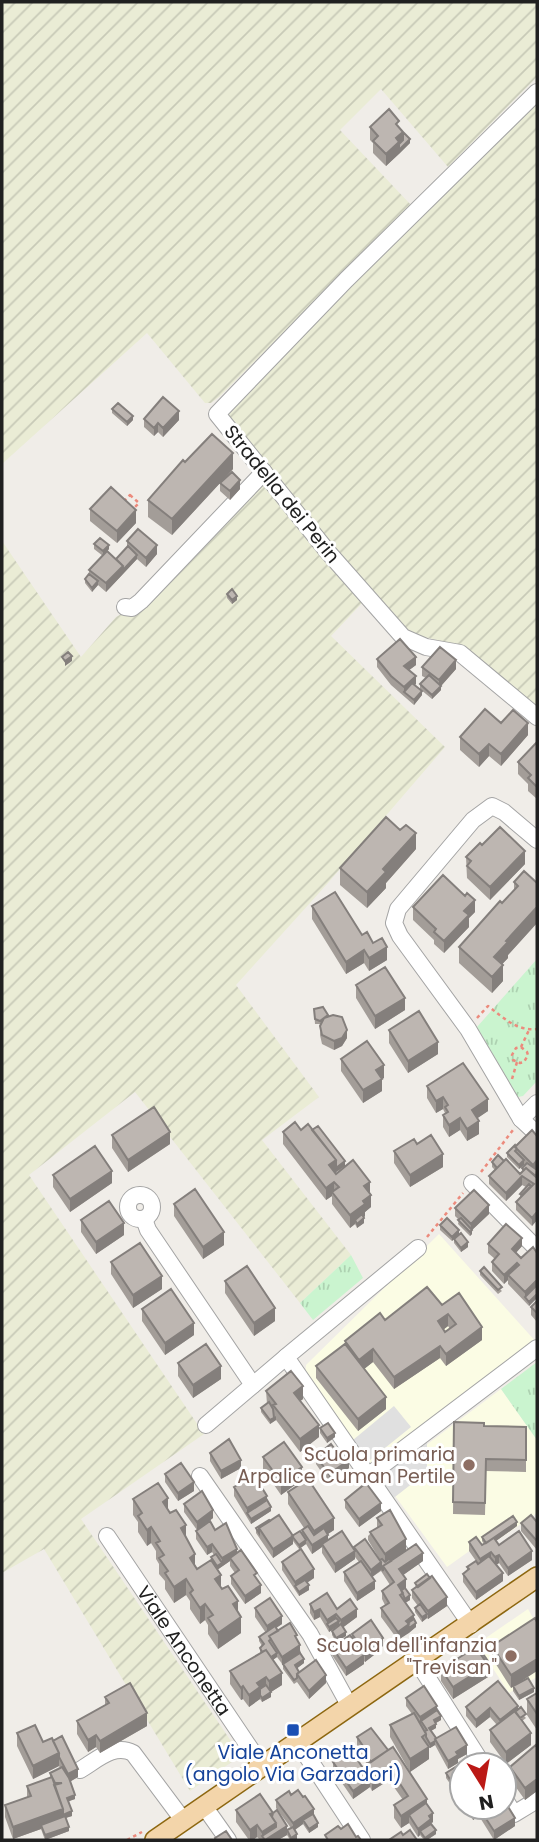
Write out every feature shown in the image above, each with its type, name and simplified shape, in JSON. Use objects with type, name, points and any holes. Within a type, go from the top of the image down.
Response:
[{"type":"main road","points":[[155,1840],[349,1705],[471,1625],[537,1577]]},
{"type":"street","name":"Stradella dei Perin","points":[[537,92],[346,280],[217,414],[328,552],[403,637],[426,646],[460,653],[537,717]]},
{"type":"street","points":[[125,607],[132,608],[141,601],[264,472]]},
{"type":"street","points":[[537,840],[504,812],[492,806],[473,820],[398,909],[394,923],[400,936],[468,1029],[522,1119],[537,1134]]},
{"type":"street","points":[[522,1119],[537,1103]]},
{"type":"street","points":[[472,1183],[537,1249]]},
{"type":"street","points":[[144,1219],[148,1230],[253,1385]]},
{"type":"street","points":[[206,1425],[418,1248]]},
{"type":"street","points":[[368,1476],[537,1348]]},
{"type":"street","points":[[286,1357],[471,1625]]},
{"type":"street","points":[[200,1476],[310,1634],[349,1705]]},
{"type":"street","name":"Viale Anconetta","points":[[107,1536],[262,1766]]},
{"type":"street","points":[[417,1661],[474,1751]]},
{"type":"street","points":[[297,1741],[362,1840]]},
{"type":"street","points":[[80,1770],[117,1748],[125,1748],[133,1752],[183,1820]]},
{"type":"street","points":[[518,1812],[537,1800]]},
{"type":"street","points":[[204,1806],[228,1840]]},
{"type":"path","points":[[468,1029],[488,1006],[514,1026],[529,1030],[537,1028]]},
{"type":"path","points":[[521,1048],[529,1030]]},
{"type":"path","points":[[516,1048],[521,1048],[528,1055],[524,1062],[520,1063],[513,1060],[512,1055],[516,1048]]},
{"type":"shaded area","points":[[2,2],[537,2],[537,77],[448,167],[381,89],[340,130],[411,205],[219,397],[211,403],[205,403],[147,333],[2,464]]},
{"type":"shaded area","points":[[537,97],[537,712],[453,644],[404,632],[221,413]]},
{"type":"shaded area","points":[[261,480],[364,601],[331,636],[445,747],[236,985],[319,1097],[262,1140],[351,1255],[300,1303],[135,1092],[29,1175],[204,1434],[81,1519],[239,1753],[236,1759],[190,1791],[44,1549],[2,1573],[2,541],[81,657],[116,617],[136,606]]},
{"type":"shaded area","points":[[439,1234],[537,1343],[372,1464],[366,1464],[305,1383],[306,1365]]},
{"type":"shaded area","name":"Scuola primaria Arpalice Cuman Pertile","points":[[501,1389],[537,1440],[537,1513],[486,1548],[482,1542],[447,1567],[382,1478]]},
{"type":"shaded area","points":[[394,1406],[411,1427],[370,1460],[353,1440]]},
{"type":"shaded area","points":[[427,1440],[427,1472],[391,1500],[375,1479]]},
{"type":"shaded area","name":"Scuola dell'infanzia \"Trevisan\"","points":[[528,1609],[537,1625],[537,1677],[509,1693],[477,1644]]},
{"type":"green space","points":[[537,959],[537,1081],[523,1096],[518,1097],[477,1027]]},
{"type":"green space","points":[[351,1255],[363,1278],[313,1320],[300,1303]]},
{"type":"green space","points":[[537,1362],[537,1440],[501,1389]]},
{"type":"building","points":[[389,109],[399,121],[396,124],[403,132],[396,138],[399,142],[386,154],[373,141],[378,136],[370,127]]},
{"type":"building","points":[[403,132],[410,139],[399,150],[399,144],[403,140]]},
{"type":"building","points":[[163,397],[179,411],[163,428],[158,423],[154,428],[144,419]]},
{"type":"building","points":[[118,403],[133,416],[127,422],[112,409]]},
{"type":"building","points":[[212,434],[233,453],[172,519],[148,500],[183,460],[185,462]]},
{"type":"building","points":[[232,472],[240,480],[230,491],[220,483]]},
{"type":"building","points":[[111,487],[136,510],[117,531],[90,509]]},
{"type":"building","points":[[138,529],[157,545],[146,558],[127,541]]},
{"type":"building","points":[[100,538],[109,545],[103,551],[94,544]]},
{"type":"building","points":[[128,546],[137,555],[123,570],[123,566],[116,559]]},
{"type":"building","points":[[107,551],[123,566],[106,583],[89,570]]},
{"type":"building","points":[[89,574],[98,581],[92,588],[85,579]]},
{"type":"building","points":[[232,589],[237,596],[232,600],[227,594]]},
{"type":"building","points":[[400,639],[416,657],[404,666],[416,676],[404,687],[377,659]]},
{"type":"building","points":[[440,647],[456,660],[439,680],[422,667]]},
{"type":"building","points":[[68,652],[72,656],[65,661],[62,657]]},
{"type":"building","points":[[429,675],[441,686],[432,695],[420,684]]},
{"type":"building","points":[[412,683],[422,691],[414,700],[404,692]]},
{"type":"building","points":[[485,709],[501,723],[513,710],[528,723],[501,754],[489,744],[479,754],[460,737]]},
{"type":"building","points":[[537,742],[537,787],[528,778],[531,775],[518,762]]},
{"type":"building","points":[[386,817],[400,830],[406,825],[416,833],[383,869],[386,872],[367,892],[340,868]]},
{"type":"building","points":[[500,827],[525,851],[490,887],[467,866],[471,861],[466,857]]},
{"type":"building","points":[[524,871],[537,883],[537,907],[494,957],[503,965],[492,977],[459,947],[500,901],[502,903],[518,886],[514,882]]},
{"type":"building","points":[[443,875],[465,896],[467,893],[475,900],[464,911],[469,915],[444,941],[434,932],[436,929],[413,907]]},
{"type":"building","points":[[335,892],[362,935],[367,932],[373,943],[382,938],[387,947],[369,958],[364,950],[346,962],[312,906]]},
{"type":"building","points":[[385,967],[405,998],[375,1016],[356,985]]},
{"type":"building","points":[[323,1007],[328,1015],[320,1021],[315,1019],[314,1009]]},
{"type":"building","points":[[419,1011],[438,1042],[408,1061],[389,1030]]},
{"type":"building","points":[[333,1015],[342,1017],[347,1030],[342,1038],[334,1041],[322,1035],[320,1026],[324,1018]]},
{"type":"building","points":[[367,1041],[384,1065],[376,1070],[382,1079],[363,1090],[341,1059]]},
{"type":"building","points":[[463,1063],[488,1099],[472,1110],[479,1121],[467,1129],[460,1118],[449,1125],[443,1115],[448,1112],[445,1107],[448,1105],[443,1097],[436,1101],[427,1086]]},
{"type":"building","points":[[154,1107],[170,1132],[128,1160],[112,1135]]},
{"type":"building","points":[[295,1122],[301,1130],[308,1124],[336,1160],[329,1165],[336,1174],[353,1160],[370,1182],[364,1186],[371,1195],[363,1201],[365,1204],[350,1215],[332,1192],[339,1187],[334,1182],[326,1188],[283,1132]]},
{"type":"building","points":[[318,1126],[345,1161],[336,1168],[336,1160],[312,1130]]},
{"type":"building","points":[[532,1130],[537,1136],[537,1160],[533,1165],[515,1147]]},
{"type":"building","points":[[431,1135],[443,1154],[410,1175],[394,1151],[414,1139],[417,1144]]},
{"type":"building","points":[[515,1145],[515,1151],[524,1160],[519,1165],[507,1153]]},
{"type":"building","points":[[95,1146],[112,1171],[70,1199],[53,1175]]},
{"type":"building","points":[[498,1155],[504,1161],[497,1168],[492,1162]]},
{"type":"building","points":[[506,1159],[520,1174],[526,1168],[537,1177],[537,1212],[532,1218],[516,1202],[534,1184],[522,1176],[506,1193],[489,1176]]},
{"type":"building","points":[[527,1163],[537,1170],[536,1177],[526,1168],[522,1168]]},
{"type":"building","points":[[529,1184],[531,1186],[520,1194]]},
{"type":"building","points":[[195,1189],[224,1232],[203,1247],[174,1204]]},
{"type":"building","points":[[474,1190],[489,1205],[471,1224],[455,1208]]},
{"type":"building","points":[[109,1201],[124,1223],[96,1242],[81,1220]]},
{"type":"building","points":[[362,1214],[364,1218],[357,1224],[355,1220]]},
{"type":"building","points":[[447,1218],[459,1230],[452,1237],[440,1225]]},
{"type":"building","points":[[461,1218],[472,1230],[470,1232],[458,1220]]},
{"type":"building","points":[[506,1224],[522,1238],[512,1249],[521,1258],[533,1247],[537,1253],[537,1280],[525,1292],[508,1275],[519,1265],[517,1263],[504,1275],[492,1262],[499,1254],[488,1244]]},
{"type":"building","points":[[461,1233],[468,1242],[461,1248],[454,1239]]},
{"type":"building","points":[[140,1243],[162,1276],[133,1295],[111,1262]]},
{"type":"building","points":[[247,1266],[275,1308],[254,1323],[225,1281]]},
{"type":"building","points":[[484,1267],[502,1287],[498,1290],[480,1271]]},
{"type":"building","points":[[536,1286],[537,1294],[529,1302],[525,1297]]},
{"type":"building","points":[[427,1287],[442,1305],[459,1293],[482,1327],[446,1354],[440,1346],[394,1377],[373,1349],[359,1360],[345,1341],[380,1313],[385,1320]],"holes":[[[448,1314],[456,1324],[445,1332],[438,1321]]]},
{"type":"building","points":[[171,1289],[194,1323],[165,1343],[142,1309]]},
{"type":"building","points":[[537,1301],[537,1313],[531,1307]]},
{"type":"building","points":[[206,1344],[221,1366],[193,1385],[178,1363]]},
{"type":"building","points":[[345,1344],[386,1397],[358,1419],[316,1366]]},
{"type":"building","points":[[291,1371],[303,1386],[294,1393],[319,1425],[300,1439],[273,1405],[276,1404],[266,1391]]},
{"type":"building","points":[[269,1402],[274,1418],[270,1420],[261,1408]]},
{"type":"building","points":[[454,1422],[526,1427],[526,1460],[486,1459],[485,1503],[453,1502]]},
{"type":"building","points":[[328,1423],[335,1433],[327,1438],[320,1428]]},
{"type":"building","points":[[229,1439],[241,1460],[221,1471],[210,1453]]},
{"type":"building","points":[[284,1442],[302,1467],[281,1482],[263,1457]]},
{"type":"building","points":[[331,1444],[338,1453],[343,1450],[349,1460],[329,1474],[316,1456]]},
{"type":"building","points":[[181,1463],[194,1482],[178,1493],[165,1474]]},
{"type":"building","points":[[254,1475],[267,1496],[247,1508],[234,1487]]},
{"type":"building","points":[[308,1479],[334,1518],[314,1531],[288,1492]]},
{"type":"building","points":[[158,1483],[168,1498],[163,1502],[170,1513],[176,1510],[186,1525],[181,1528],[195,1554],[190,1558],[197,1569],[211,1560],[221,1575],[215,1579],[222,1589],[228,1586],[238,1601],[233,1604],[241,1617],[218,1633],[208,1618],[213,1615],[205,1604],[200,1608],[190,1593],[193,1590],[186,1579],[174,1587],[159,1558],[164,1555],[156,1543],[160,1541],[151,1527],[147,1530],[138,1516],[142,1513],[133,1499]]},
{"type":"building","points":[[366,1483],[381,1503],[359,1519],[345,1500]]},
{"type":"building","points":[[202,1491],[213,1510],[197,1522],[184,1504]]},
{"type":"building","points":[[267,1500],[271,1507],[251,1519],[247,1513]]},
{"type":"building","points":[[390,1510],[406,1539],[385,1554],[370,1532],[382,1525],[377,1518]]},
{"type":"building","points":[[279,1515],[293,1536],[273,1549],[259,1528]]},
{"type":"building","points":[[531,1515],[537,1522],[537,1541],[521,1523]]},
{"type":"building","points":[[513,1516],[517,1522],[486,1543],[482,1537]]},
{"type":"building","points":[[210,1521],[215,1530],[226,1523],[237,1549],[222,1558],[212,1544],[207,1547],[196,1531]]},
{"type":"building","points":[[308,1526],[314,1535],[324,1528],[328,1535],[312,1545],[302,1530]]},
{"type":"building","points":[[300,1531],[306,1540],[299,1545],[292,1536]]},
{"type":"building","points":[[342,1531],[355,1551],[335,1564],[322,1544]]},
{"type":"building","points":[[519,1531],[532,1551],[508,1568],[499,1555],[495,1557],[491,1552],[480,1559],[469,1542],[476,1537],[482,1545],[494,1538],[499,1545]]},
{"type":"building","points":[[365,1539],[381,1562],[371,1570],[354,1547]]},
{"type":"building","points":[[416,1544],[423,1553],[399,1569],[406,1579],[398,1585],[403,1593],[400,1595],[414,1615],[406,1621],[409,1624],[398,1632],[381,1608],[389,1603],[382,1591],[394,1582],[383,1566]]},
{"type":"building","points":[[301,1549],[314,1569],[295,1582],[282,1562]]},
{"type":"building","points":[[241,1550],[257,1573],[254,1575],[261,1585],[245,1596],[231,1576],[239,1570],[230,1558]]},
{"type":"building","points":[[216,1554],[222,1563],[217,1566],[211,1557]]},
{"type":"building","points":[[489,1556],[503,1573],[476,1592],[463,1574],[469,1569],[467,1567],[476,1561],[478,1564]]},
{"type":"building","points":[[389,1559],[391,1561],[383,1566],[383,1571],[380,1560],[385,1562]]},
{"type":"building","points":[[361,1561],[375,1581],[357,1593],[344,1572]]},
{"type":"building","points":[[427,1574],[430,1578],[418,1587],[415,1583]]},
{"type":"building","points":[[432,1576],[447,1597],[428,1611],[412,1590]]},
{"type":"building","points":[[305,1580],[309,1585],[299,1592],[295,1586]]},
{"type":"building","points":[[405,1588],[410,1595],[405,1599],[401,1590]]},
{"type":"building","points":[[327,1593],[337,1609],[350,1599],[357,1609],[341,1620],[336,1614],[327,1620],[320,1609],[314,1612],[310,1604]]},
{"type":"building","points":[[270,1598],[282,1616],[267,1626],[255,1608]]},
{"type":"building","points":[[420,1604],[427,1614],[422,1617],[415,1608]]},
{"type":"building","points":[[336,1618],[339,1621],[329,1627],[327,1624]]},
{"type":"building","points":[[535,1618],[537,1659],[511,1675],[492,1646]]},
{"type":"building","points":[[414,1619],[416,1623],[409,1628],[408,1623]]},
{"type":"building","points":[[371,1620],[383,1638],[365,1653],[352,1634]]},
{"type":"building","points":[[290,1623],[300,1645],[282,1657],[269,1636]]},
{"type":"building","points":[[341,1624],[346,1632],[336,1638],[332,1631]]},
{"type":"building","points":[[275,1626],[278,1631],[269,1636],[269,1641],[277,1653],[271,1657],[266,1650],[262,1652],[260,1648],[264,1644],[259,1637]]},
{"type":"building","points":[[350,1635],[364,1655],[346,1668],[332,1647]]},
{"type":"building","points":[[476,1647],[488,1665],[453,1687],[441,1669]]},
{"type":"building","points":[[266,1650],[282,1673],[269,1681],[266,1677],[257,1683],[260,1687],[249,1695],[230,1671]]},
{"type":"building","points":[[300,1653],[304,1659],[295,1665],[299,1672],[294,1680],[283,1664]]},
{"type":"building","points":[[316,1660],[326,1675],[309,1691],[297,1674]]},
{"type":"building","points":[[528,1678],[534,1688],[519,1696],[513,1686]]},
{"type":"building","points":[[498,1681],[518,1706],[500,1720],[490,1708],[476,1720],[466,1707]]},
{"type":"building","points":[[130,1683],[147,1713],[100,1741],[96,1735],[88,1740],[77,1721],[109,1703],[105,1697]]},
{"type":"building","points":[[266,1685],[271,1692],[262,1698],[260,1689]]},
{"type":"building","points":[[424,1686],[437,1706],[420,1717],[406,1698]]},
{"type":"building","points":[[537,1693],[537,1714],[527,1699]]},
{"type":"building","points":[[521,1707],[526,1714],[520,1718],[515,1712]]},
{"type":"building","points":[[437,1710],[441,1716],[434,1720],[436,1724],[429,1728],[436,1738],[430,1744],[426,1737],[427,1730],[421,1721]]},
{"type":"building","points":[[515,1711],[531,1733],[505,1751],[490,1730]]},
{"type":"building","points":[[414,1713],[426,1734],[422,1737],[429,1747],[410,1759],[390,1725]]},
{"type":"building","points":[[35,1725],[43,1742],[52,1738],[59,1753],[33,1766],[17,1733]]},
{"type":"building","points":[[456,1727],[467,1745],[458,1751],[448,1751],[448,1761],[435,1739]]},
{"type":"building","points":[[371,1728],[388,1750],[371,1762],[357,1737]]},
{"type":"building","points":[[62,1736],[78,1769],[68,1774],[53,1741]]},
{"type":"building","points":[[537,1744],[537,1779],[525,1788],[518,1778],[518,1760]]},
{"type":"building","points":[[393,1747],[427,1799],[401,1816],[394,1805],[408,1796],[389,1767],[372,1778],[364,1766]]},
{"type":"building","points":[[351,1750],[370,1779],[353,1791],[333,1762]]},
{"type":"building","points":[[62,1767],[75,1795],[67,1798],[72,1811],[63,1815],[54,1785],[62,1783],[55,1783],[50,1773]]},
{"type":"building","points":[[52,1777],[63,1809],[13,1827],[5,1805],[31,1796],[27,1786]]},
{"type":"building","points":[[298,1790],[314,1809],[293,1823],[276,1800],[289,1791],[291,1795]]},
{"type":"building","points":[[260,1794],[273,1813],[270,1814],[276,1823],[262,1832],[257,1825],[250,1830],[236,1810]]},
{"type":"building","points":[[426,1803],[433,1813],[429,1816],[431,1819],[418,1829],[409,1815]]},
{"type":"building","points":[[277,1810],[287,1826],[265,1840],[262,1836],[276,1827],[272,1817]]},
{"type":"building","points":[[313,1814],[318,1823],[309,1829],[303,1820]]},
{"type":"building","points":[[65,1816],[69,1827],[45,1835],[41,1825]]},
{"type":"building","points":[[487,1821],[510,1821],[494,1831]]},
{"type":"building","points":[[348,1824],[361,1840],[328,1840],[325,1835],[338,1826],[341,1829]]},
{"type":"building","points":[[431,1824],[436,1830],[425,1838],[420,1831]]},
{"type":"building","points":[[293,1827],[297,1834],[291,1838],[287,1830]]},
{"type":"building","points":[[410,1830],[417,1840],[389,1840],[401,1832],[403,1835]]},
{"type":"building","points":[[226,1831],[232,1840],[216,1840],[215,1838]]},
{"type":"place","name":"Scuola primaria Arpalice Cuman Pertile","points":[[469,1465]]},
{"type":"place","name":"Scuola dell'infanzia \"Trevisan\"","points":[[511,1656]]},
{"type":"place","name":"Viale Anconetta (angolo Via Garzadori)","points":[[293,1730]]}]
